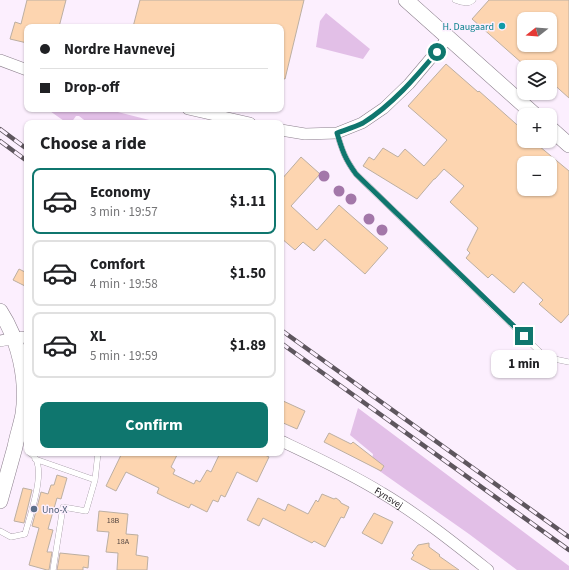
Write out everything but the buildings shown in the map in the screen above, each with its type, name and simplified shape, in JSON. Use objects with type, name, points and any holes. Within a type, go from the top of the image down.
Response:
[{"type":"main road","points":[[406,0],[527,108]]},
{"type":"main road","points":[[557,134],[569,145]]},
{"type":"main road","points":[[0,311],[14,339],[24,383],[24,400],[18,447],[0,501]]},
{"type":"street","points":[[284,130],[305,134],[337,133],[362,123],[384,108],[409,84],[448,38]]},
{"type":"street","points":[[0,60],[24,69]]},
{"type":"street","points":[[201,112],[237,120]]},
{"type":"street","name":"Fynsvej","points":[[284,442],[336,468],[404,507],[488,570]]},
{"type":"lane","points":[[455,0],[465,3],[472,2],[474,0]]},
{"type":"lane","points":[[337,133],[344,154],[356,174],[545,357],[569,362]]},
{"type":"lane","points":[[53,570],[63,507],[86,511],[95,480],[98,456]]},
{"type":"lane","points":[[35,458],[95,480]]},
{"type":"lane","points":[[0,531],[11,537],[24,534],[39,480],[38,464],[35,458]]},
{"type":"shaded area","points":[[326,13],[370,49],[363,59],[316,47],[320,21]]},
{"type":"shaded area","points":[[51,112],[118,112],[149,120],[84,120],[79,116],[76,116],[73,120],[63,120]]},
{"type":"shaded area","points":[[358,408],[569,566],[569,570],[517,570],[469,534],[371,465],[373,454],[350,435]]},
{"type":"railway","points":[[0,129],[24,147]]},
{"type":"railway","points":[[0,141],[24,159]]},
{"type":"railway","points":[[284,332],[569,537]]},
{"type":"railway","points":[[284,345],[569,550]]},
{"type":"place","name":"H. Daugaard","points":[[502,26]]},
{"type":"place","name":"Uno-X","points":[[34,509]]},
{"type":"route","points":[[437,52],[409,84],[384,108],[362,123],[337,133],[344,154],[356,174],[524,336]]}]
